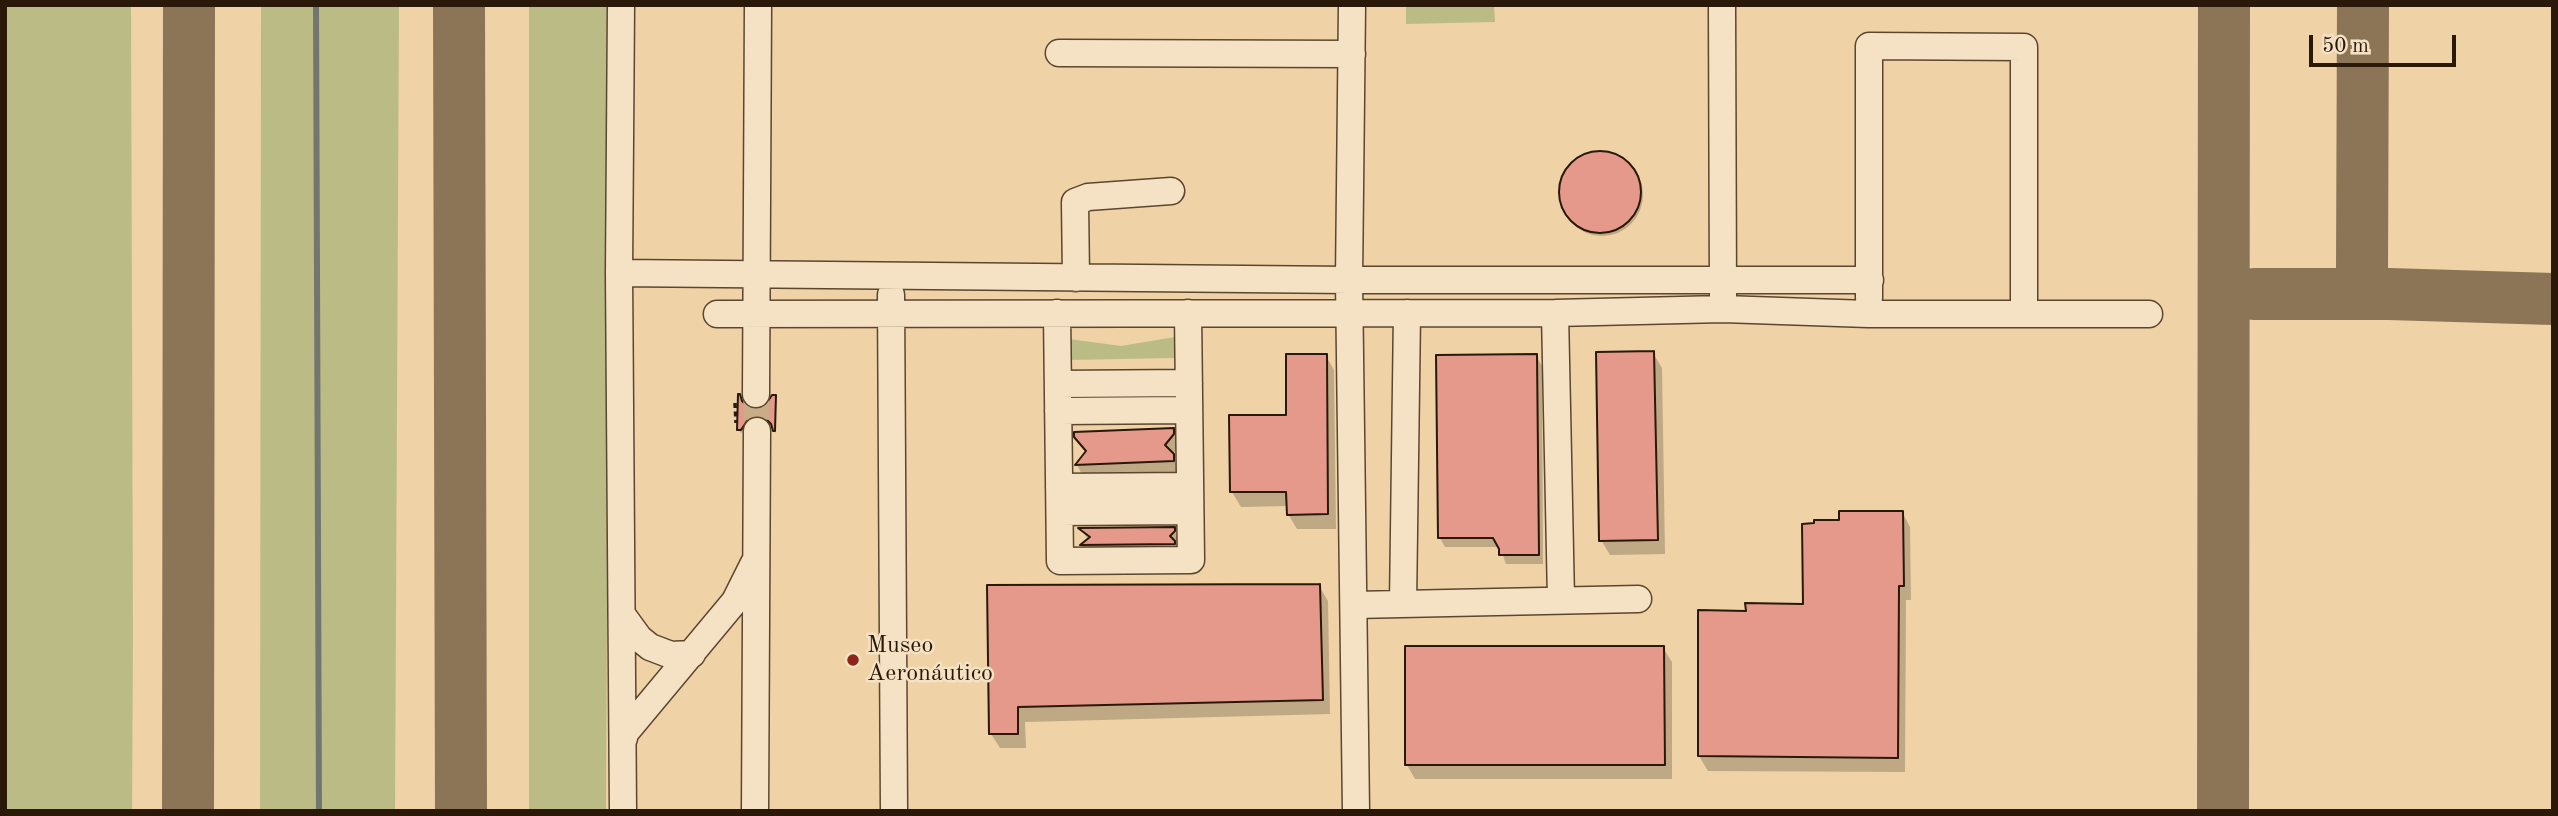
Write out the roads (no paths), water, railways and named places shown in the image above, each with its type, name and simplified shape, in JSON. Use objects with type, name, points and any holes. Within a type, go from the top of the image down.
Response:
[{"type":"street","points":[[621,5],[619,273],[625,733],[623,811]]},
{"type":"street","points":[[756,394],[758,5]]},
{"type":"street","points":[[1352,5],[1349,280],[1356,811]]},
{"type":"street","points":[[1722,5],[1723,309]]},
{"type":"street","points":[[1868,314],[1869,46],[2024,47],[2024,314]]},
{"type":"street","points":[[1059,53],[1352,54]]},
{"type":"street","points":[[1076,278],[1075,202],[1088,197],[1171,191]]},
{"type":"street","points":[[619,273],[1349,280],[1870,280]]},
{"type":"street","points":[[891,276],[894,811]]},
{"type":"street","points":[[717,314],[1555,313],[1723,309],[1868,314],[2149,314]]},
{"type":"street","points":[[1057,313],[1060,561],[1191,560],[1188,313]]},
{"type":"street","points":[[1403,604],[1407,313]]},
{"type":"street","points":[[1555,313],[1561,600]]},
{"type":"street","points":[[1058,384],[1189,383]]},
{"type":"street","points":[[1058,411],[1189,410]]},
{"type":"street","points":[[755,811],[757,430]]},
{"type":"street","points":[[1060,500],[1190,499]]},
{"type":"street","points":[[615,811],[625,733],[735,601],[758,555]]},
{"type":"street","points":[[1354,605],[1639,599]]},
{"type":"street","points":[[623,616],[639,638],[650,647],[671,655],[692,654]]},
{"type":"street","points":[[713,629],[737,635],[755,649]]},
{"type":"waterway","points":[[316,5],[319,811]]},
{"type":"tunnel","points":[[756,394],[757,431]]},
{"type":"place","name":"Museo Aeronáutico","points":[[853,660]]}]
